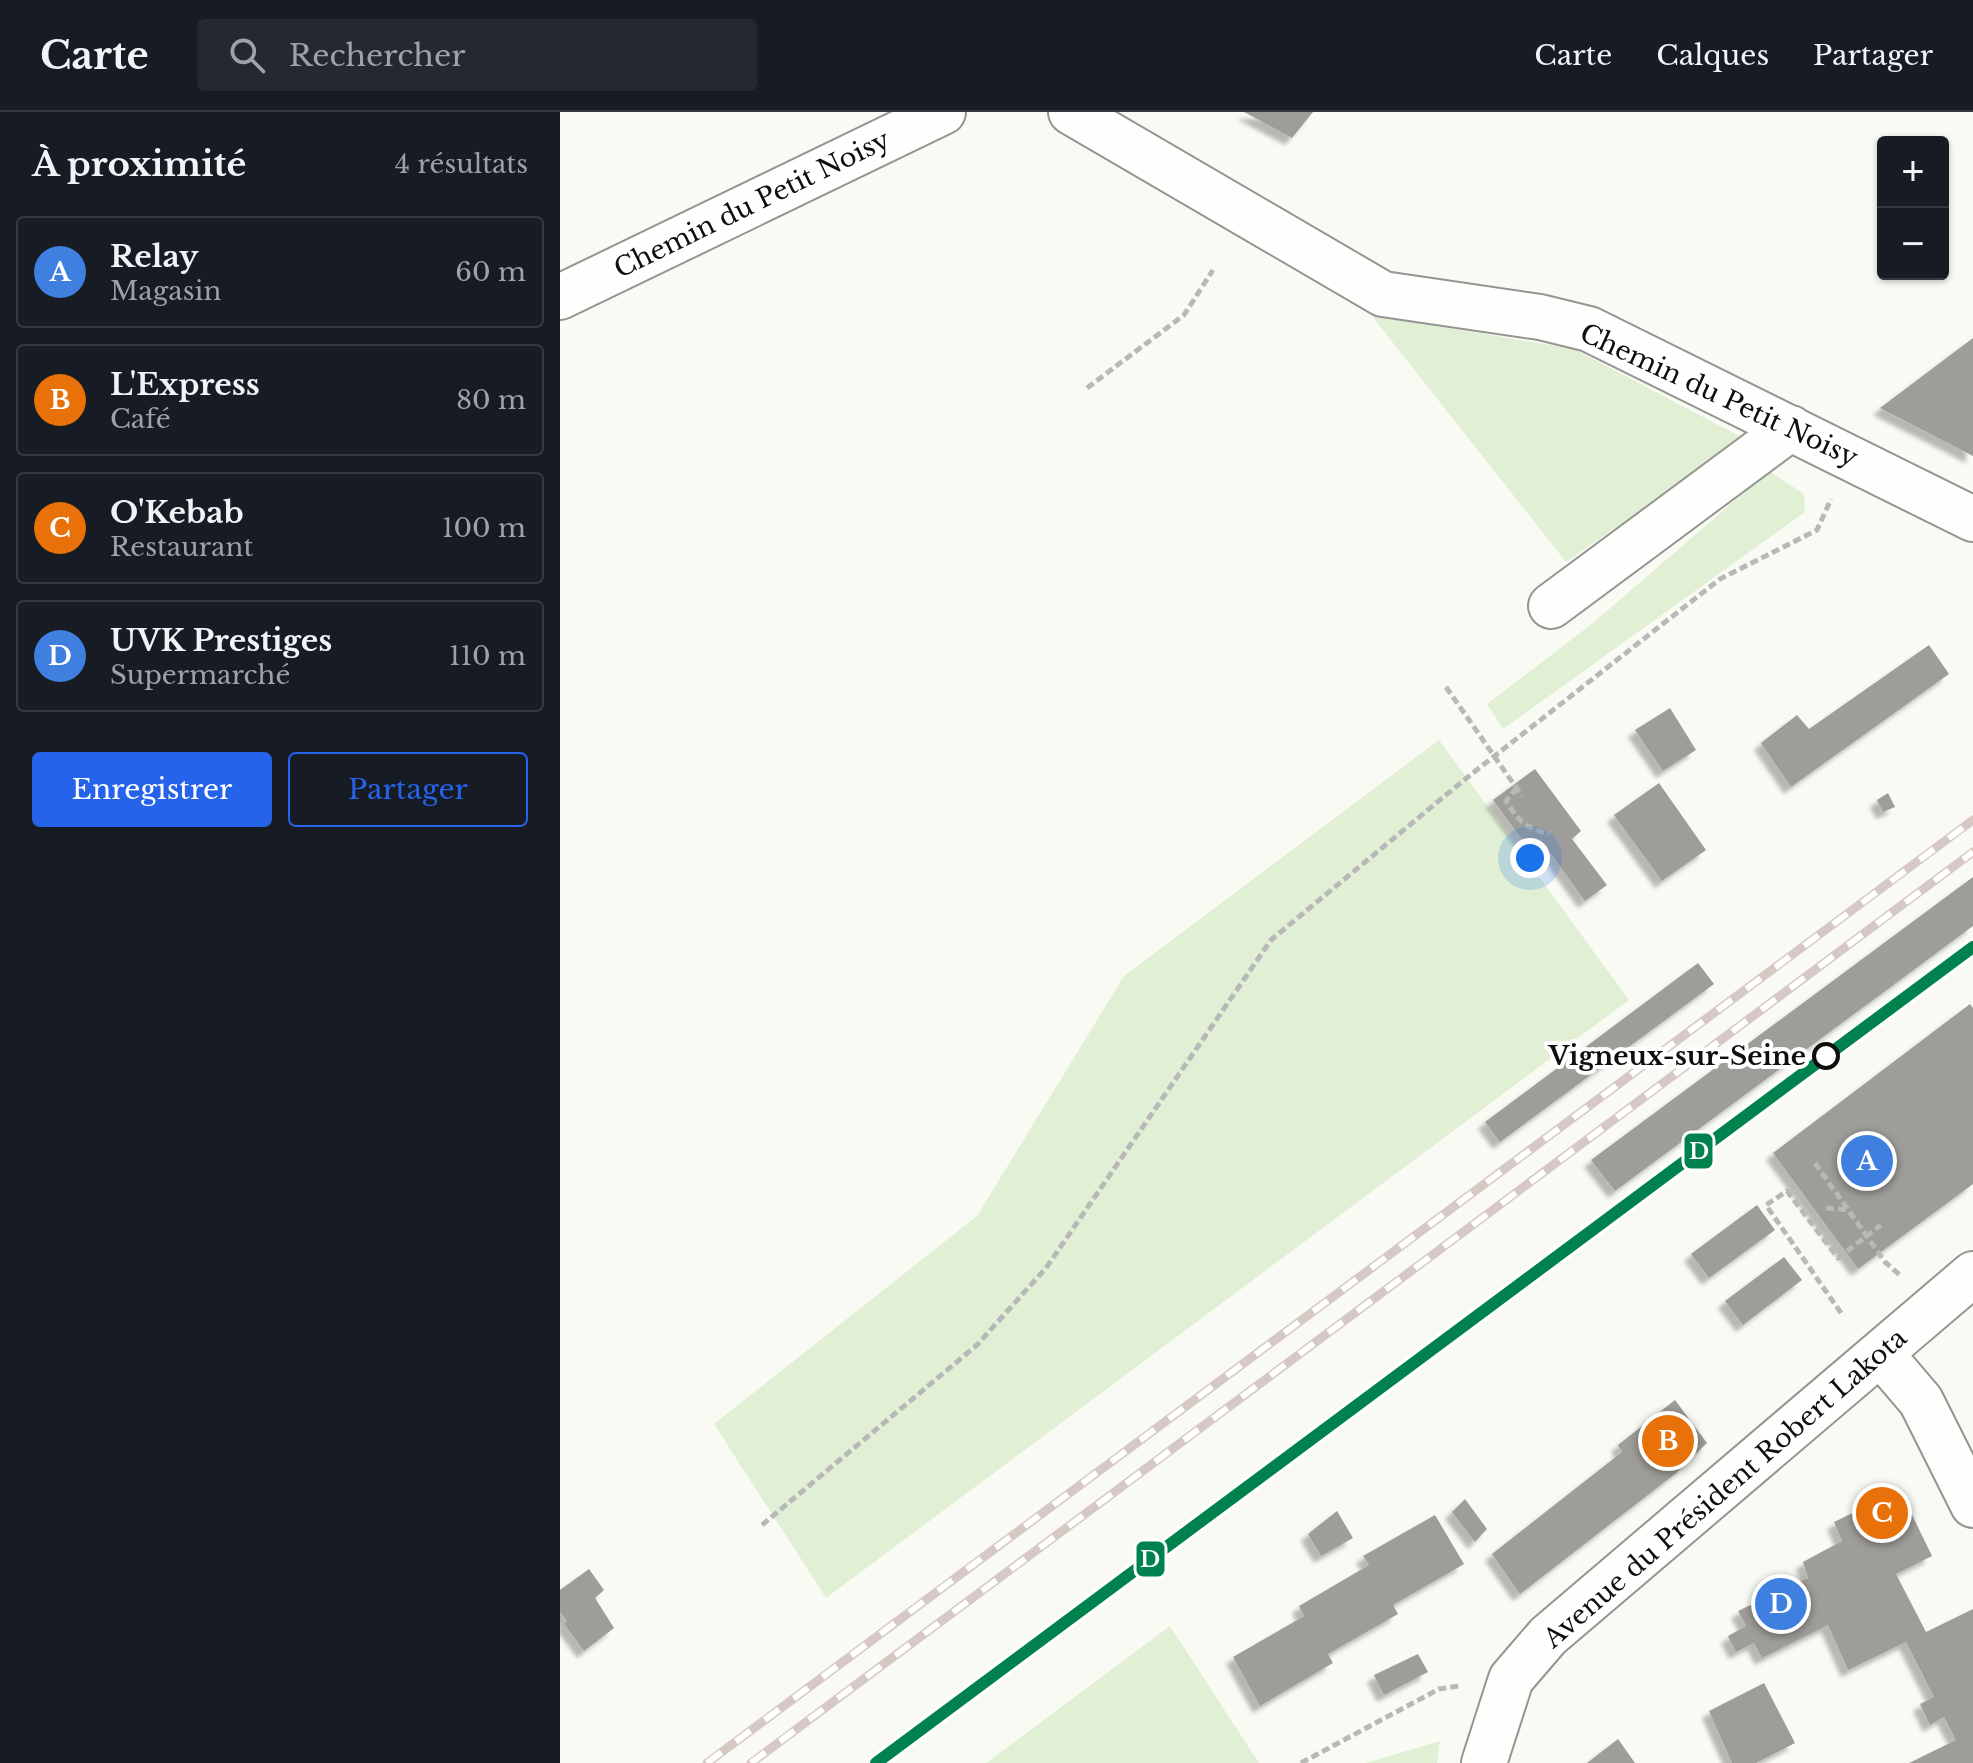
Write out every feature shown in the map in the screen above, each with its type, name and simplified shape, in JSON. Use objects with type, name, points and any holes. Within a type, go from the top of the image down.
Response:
[{"type":"street","name":"Chemin du Petit Noisy","points":[[560,297],[943,112]]},
{"type":"street","name":"Chemin du Petit Noisy","points":[[1071,112],[1383,294],[1540,317],[1589,329],[1973,519]]},
{"type":"street","points":[[1551,606],[1791,428]]},
{"type":"street","name":"Avenue du Président Robert Lakota","points":[[1484,1763],[1511,1679],[1582,1603],[1973,1274]]},
{"type":"street","points":[[1881,1354],[1921,1401],[1973,1505]]},
{"type":"path","points":[[1087,388],[1184,315],[1213,270]]},
{"type":"path","points":[[762,1525],[977,1345],[1046,1268],[1271,940],[1720,579],[1817,530],[1834,492]]},
{"type":"path","points":[[1446,687],[1522,796]]},
{"type":"path","points":[[1518,788],[1506,801],[1514,815],[1523,827],[1549,834]]},
{"type":"path","points":[[1815,1163],[1885,1262]]},
{"type":"path","points":[[1841,1313],[1766,1205],[1787,1191],[1838,1258],[1881,1225]]},
{"type":"path","points":[[1826,1208],[1849,1210]]},
{"type":"path","points":[[1301,1763],[1439,1689],[1511,1679]]},
{"type":"green space","points":[[1371,315],[1574,349],[1745,439],[1566,562]]},
{"type":"green space","points":[[1769,471],[1804,494],[1805,512],[1503,729],[1487,704],[1593,623]]},
{"type":"green space","points":[[1439,740],[1629,1000],[826,1598],[714,1424],[977,1216],[1124,976]]},
{"type":"green space","points":[[1170,1626],[1259,1763],[986,1763]]},
{"type":"green space","points":[[1440,1741],[1437,1763],[1366,1763]]},
{"type":"building","points":[[1244,112],[1313,112],[1292,138]]},
{"type":"building","points":[[1973,338],[1973,456],[1880,408]]},
{"type":"building","points":[[1929,645],[1949,674],[1791,787],[1761,743],[1797,715],[1809,729]]},
{"type":"building","points":[[1670,708],[1696,750],[1663,771],[1635,730]]},
{"type":"building","points":[[1535,769],[1581,831],[1572,839],[1607,885],[1585,901],[1551,854],[1539,863],[1493,800]]},
{"type":"building","points":[[1659,783],[1706,850],[1662,881],[1614,815]]},
{"type":"building","points":[[1888,793],[1895,807],[1883,812],[1877,800]]},
{"type":"building","points":[[1973,877],[1973,926],[1615,1191],[1591,1160]]},
{"type":"building","points":[[1698,963],[1714,984],[1500,1142],[1485,1122]]},
{"type":"building","points":[[1970,1004],[1973,1008],[1973,1184],[1858,1269],[1773,1153]]},
{"type":"building","points":[[1757,1205],[1775,1230],[1709,1278],[1691,1254]]},
{"type":"building","points":[[1784,1257],[1802,1280],[1743,1325],[1725,1301]]},
{"type":"building","points":[[1675,1400],[1707,1443],[1675,1474],[1520,1594],[1492,1554],[1622,1452],[1618,1445]]},
{"type":"building","points":[[1900,1490],[1932,1556],[1896,1574],[1926,1632],[1973,1609],[1973,1763],[1909,1763],[1956,1740],[1944,1717],[1930,1725],[1920,1704],[1934,1697],[1906,1642],[1848,1670],[1828,1625],[1762,1658],[1754,1643],[1736,1652],[1728,1636],[1746,1626],[1738,1611],[1808,1578],[1803,1562],[1842,1541],[1834,1522]]},
{"type":"building","points":[[1465,1499],[1487,1529],[1475,1542],[1452,1512]]},
{"type":"building","points":[[1337,1511],[1353,1538],[1321,1556],[1308,1534]]},
{"type":"building","points":[[1435,1515],[1464,1564],[1393,1605],[1398,1614],[1328,1654],[1333,1663],[1260,1706],[1233,1657],[1304,1616],[1299,1606],[1369,1565],[1363,1556]]},
{"type":"building","points":[[589,1569],[604,1590],[595,1598],[614,1628],[584,1651],[564,1624],[567,1621],[560,1612],[560,1590]]},
{"type":"building","points":[[1418,1654],[1428,1672],[1384,1695],[1374,1675]]},
{"type":"building","points":[[1764,1683],[1795,1743],[1756,1763],[1732,1763],[1709,1711]]},
{"type":"building","points":[[1618,1739],[1635,1763],[1587,1763]]},
{"type":"railway","points":[[707,1763],[1973,820]]},
{"type":"railway","points":[[751,1763],[1973,852]]},
{"type":"transit line","name":"D","points":[[876,1763],[1973,947]]},
{"type":"place","name":"Vigneux-sur-Seine","points":[[1826,1056]]},
{"type":"place","name":"Relay","points":[[1867,1161]]},
{"type":"place","name":"L'Express","points":[[1668,1441]]},
{"type":"place","name":"O'Kebab","points":[[1882,1513]]},
{"type":"place","name":"UVK Prestiges","points":[[1781,1604]]}]
